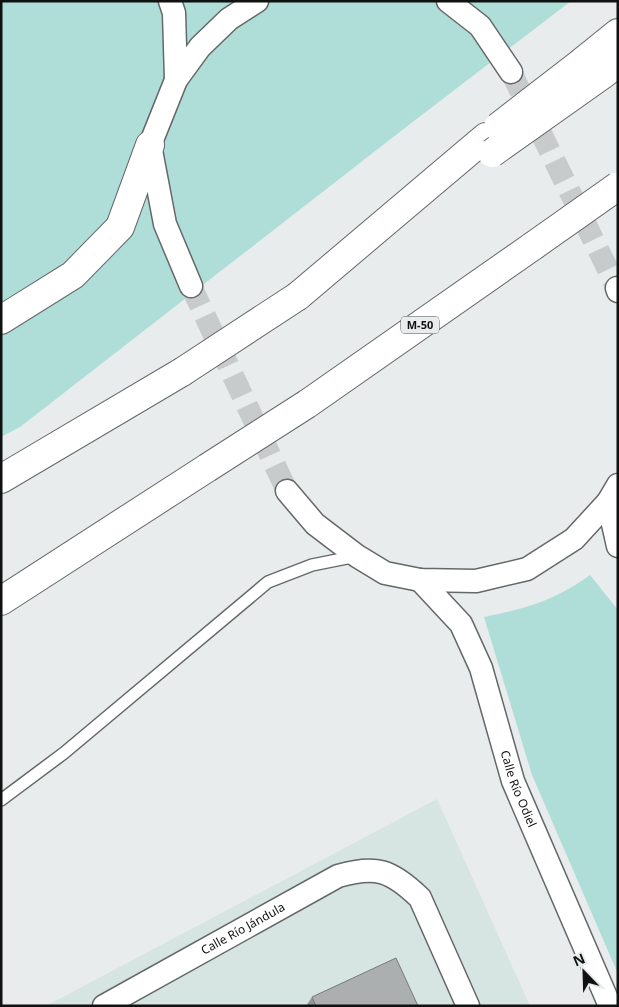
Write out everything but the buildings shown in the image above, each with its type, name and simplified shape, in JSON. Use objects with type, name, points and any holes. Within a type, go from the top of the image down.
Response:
[{"type":"highway","points":[[1,479],[182,372],[298,296],[601,67],[618,33]]},
{"type":"highway","points":[[1,320],[73,275],[120,227],[150,145]]},
{"type":"highway","name":"M-50","points":[[1,601],[307,404],[618,186]]},
{"type":"street","points":[[170,1],[174,13],[176,80]]},
{"type":"street","points":[[192,286],[165,224],[150,145],[176,80],[200,47],[229,19],[257,1]]},
{"type":"street","points":[[448,1],[480,26],[511,72]]},
{"type":"street","points":[[287,491],[315,524],[357,556],[385,573],[420,580],[476,581],[527,569],[574,540],[613,494]]},
{"type":"street","points":[[613,494],[618,546]]},
{"type":"street","name":"Calle Río Odiel","points":[[420,580],[461,624],[481,668],[513,781],[610,1006]]},
{"type":"street","name":"Calle Río Jándula","points":[[104,1006],[338,876],[361,870],[388,873],[420,898],[468,1006]]},
{"type":"lane","points":[[1,800],[64,753],[268,582],[312,565],[357,556]]},
{"type":"shaded area","points":[[1,1],[571,1],[20,427],[1,437]]},
{"type":"shaded area","points":[[590,575],[618,610],[618,974],[532,775],[484,617],[540,602],[577,584]]},
{"type":"shaded area","points":[[437,799],[530,1006],[46,1006]]},
{"type":"tunnel","points":[[511,72],[617,288]]},
{"type":"tunnel","points":[[191,286],[287,491]]}]
